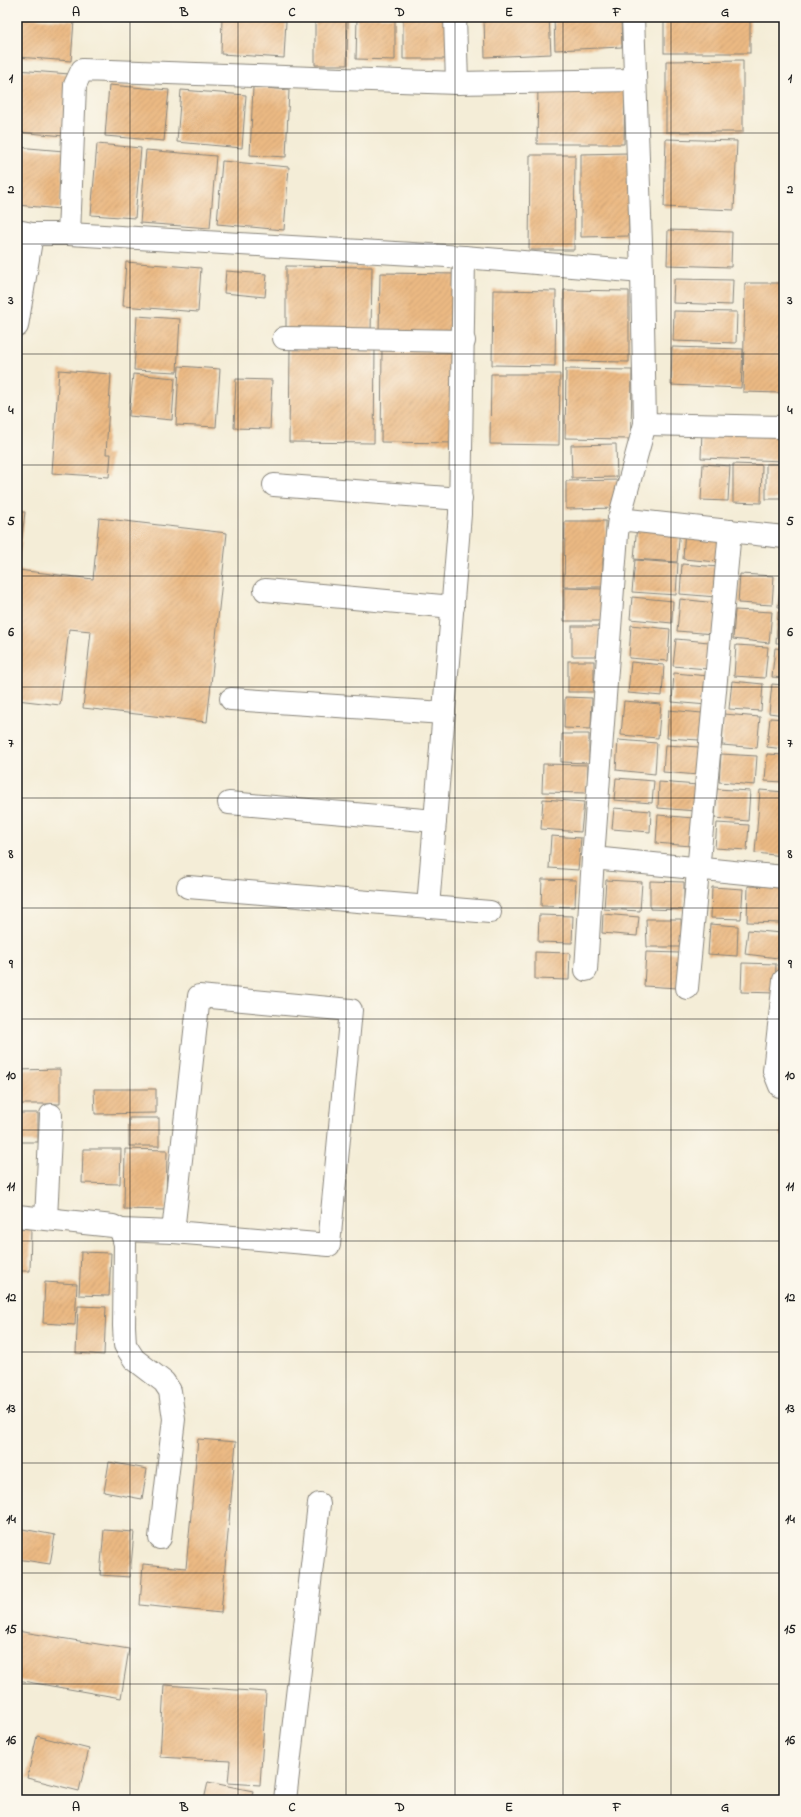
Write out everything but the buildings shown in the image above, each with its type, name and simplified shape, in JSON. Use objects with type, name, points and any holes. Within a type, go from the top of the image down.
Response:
[{"type":"street","points":[[455,17],[457,83]]},
{"type":"street","points":[[586,970],[593,858],[619,520],[645,424],[642,272],[633,17]]},
{"type":"street","points":[[69,234],[75,85],[82,70],[457,83],[635,80]]},
{"type":"street","points":[[17,326],[24,233],[69,234],[464,258],[642,272]]},
{"type":"street","points":[[428,907],[461,499],[464,258]]},
{"type":"street","points":[[284,338],[464,341]]},
{"type":"street","points":[[645,424],[784,427]]},
{"type":"street","points":[[274,485],[461,499]]},
{"type":"street","points":[[619,520],[784,537]]},
{"type":"street","points":[[687,988],[730,531]]},
{"type":"street","points":[[265,590],[453,607]]},
{"type":"street","points":[[231,699],[444,713]]},
{"type":"street","points":[[229,803],[435,822]]},
{"type":"street","points":[[593,858],[784,877]]},
{"type":"street","points":[[188,887],[490,912]]},
{"type":"street","points":[[784,980],[774,1071],[780,1086],[784,1086]]},
{"type":"street","points":[[17,1216],[113,1226],[122,1230],[174,1232],[330,1245],[351,1010],[199,996],[174,1232]]},
{"type":"street","points":[[46,1219],[51,1115]]},
{"type":"street","points":[[122,1230],[125,1244],[124,1326],[126,1345],[134,1359],[164,1382],[170,1391],[174,1419],[160,1538]]},
{"type":"street","points":[[285,1800],[319,1504]]}]
